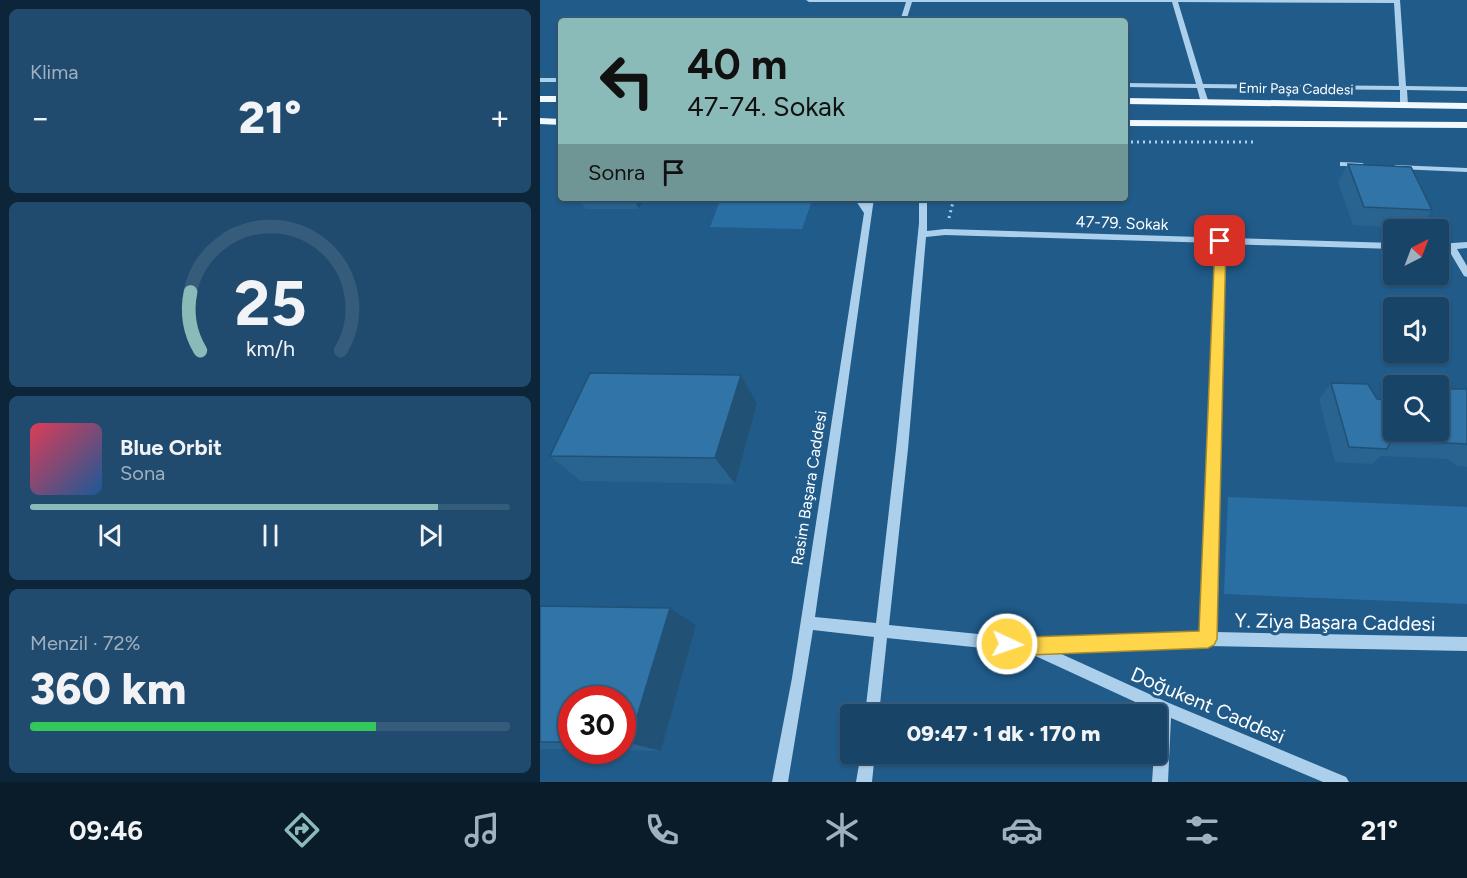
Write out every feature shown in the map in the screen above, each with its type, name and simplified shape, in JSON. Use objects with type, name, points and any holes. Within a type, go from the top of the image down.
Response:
[{"type":"main road","points":[[540,99],[558,99]]},
{"type":"main road","name":"Emir Paşa Caddesi","points":[[1128,101],[1467,105]]},
{"type":"main road","points":[[540,121],[558,122]]},
{"type":"main road","points":[[1128,123],[1467,125]]},
{"type":"street","points":[[808,0],[1397,0],[1405,89],[1404,105]]},
{"type":"street","points":[[904,18],[909,1]]},
{"type":"street","points":[[1175,1],[1205,103]]},
{"type":"street","points":[[540,80],[558,80]]},
{"type":"street","points":[[1128,85],[1467,89]]},
{"type":"street","points":[[1343,164],[1377,166]]},
{"type":"street","points":[[1388,166],[1467,170]]},
{"type":"street","points":[[860,201],[868,213]]},
{"type":"street","name":"Rasim Başara Caddesi","points":[[780,782],[807,623],[870,201]]},
{"type":"street","points":[[873,704],[902,449],[922,235],[923,201]]},
{"type":"street","points":[[923,223],[927,201]]},
{"type":"street","name":"47-79. Sokak","points":[[922,235],[945,232],[1383,246]]},
{"type":"street","points":[[1208,639],[1220,241]]},
{"type":"street","points":[[1449,248],[1467,245]]},
{"type":"street","points":[[1452,248],[1467,274]]},
{"type":"street","name":"Y. Ziya Başara Caddesi","points":[[807,623],[1029,646],[1208,639],[1467,644]]},
{"type":"street","name":"Doğukent Caddesi","points":[[1029,646],[1155,704]]},
{"type":"street","name":"Doğukent Caddesi","points":[[1167,709],[1341,782]]},
{"type":"street","points":[[864,782],[866,764]]},
{"type":"street","points":[[1160,782],[1161,764]]},
{"type":"shaded area","points":[[720,201],[812,201],[802,229],[710,227]]},
{"type":"shaded area","points":[[1228,497],[1467,507],[1467,604],[1224,594]]},
{"type":"building","points":[[1348,164],[1411,167],[1432,210],[1364,207]]},
{"type":"building","points":[[590,373],[741,375],[715,458],[550,456]]},
{"type":"building","points":[[1331,383],[1368,384],[1377,399],[1383,399],[1383,441],[1391,441],[1387,449],[1349,447]]},
{"type":"building","points":[[1449,389],[1467,389],[1466,444],[1410,441],[1449,441]]},
{"type":"building","points":[[540,606],[670,608],[636,720],[636,686],[558,686],[558,742],[540,742]]},
{"type":"route","points":[[1007,644],[1029,646],[1208,639],[1220,241]]}]
